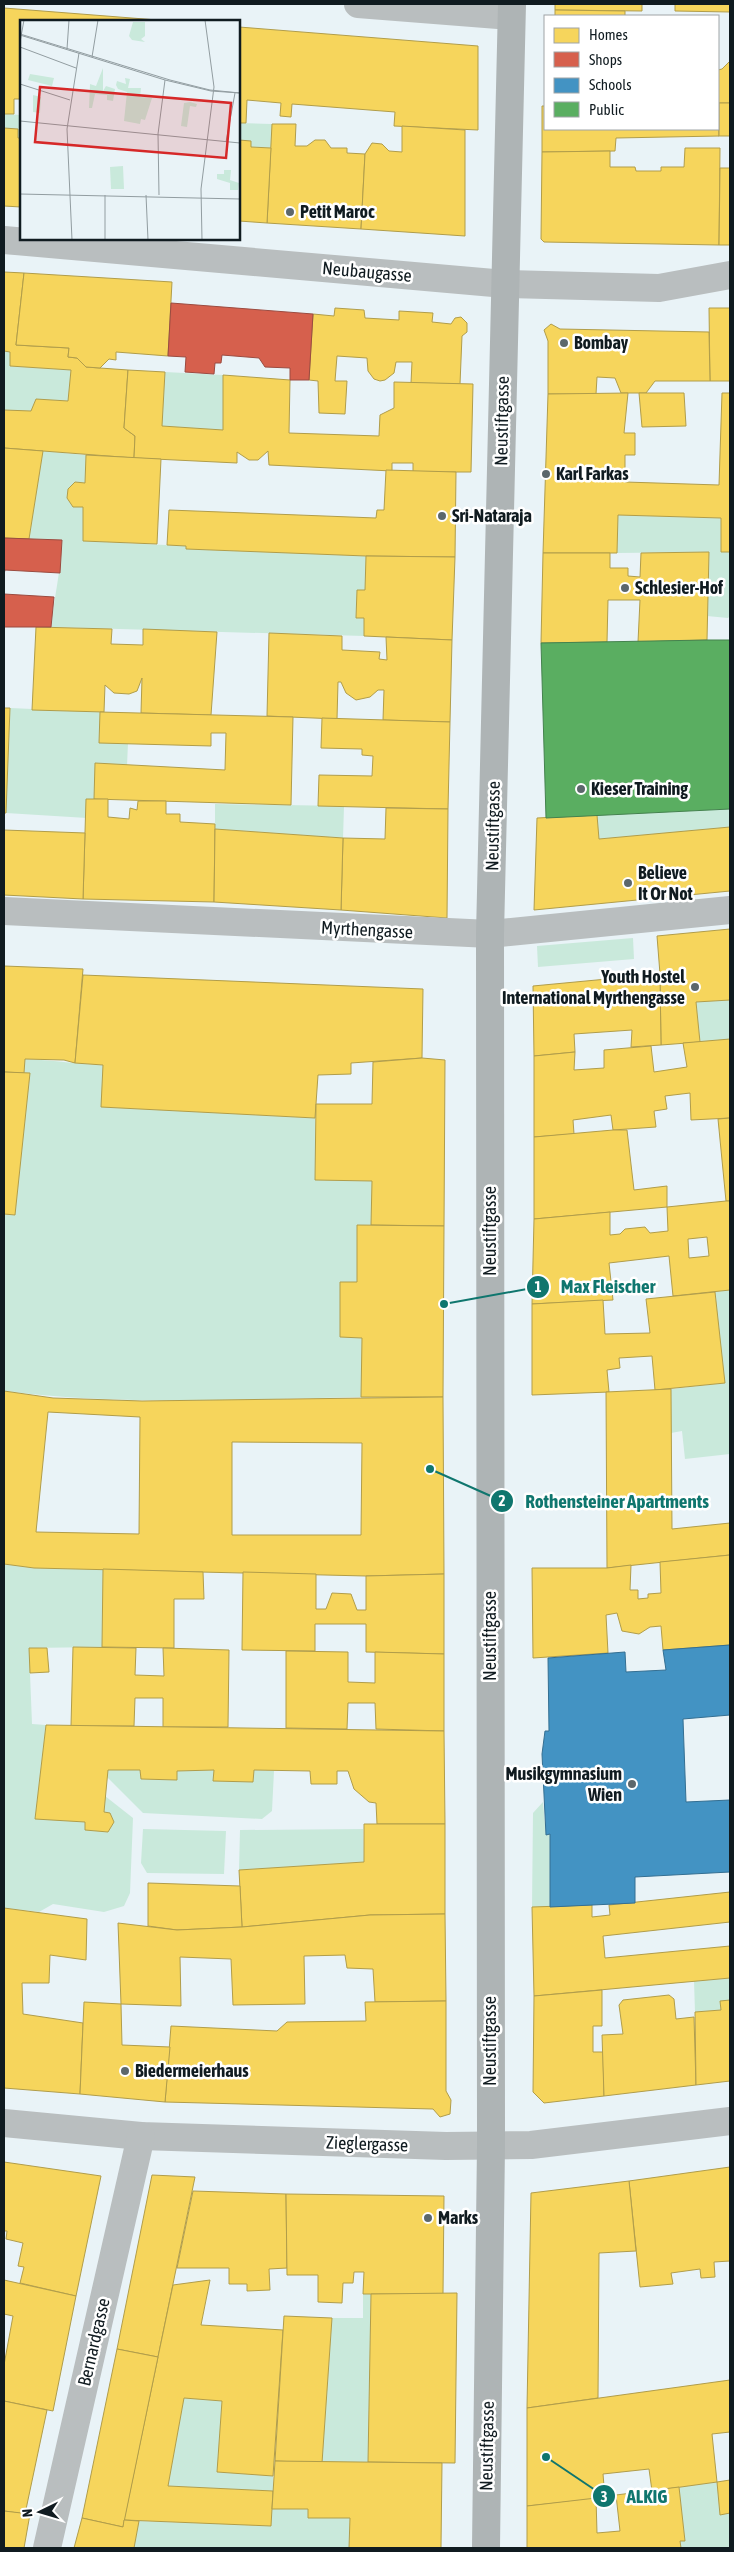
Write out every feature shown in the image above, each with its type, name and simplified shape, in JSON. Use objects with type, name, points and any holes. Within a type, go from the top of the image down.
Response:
[{"type":"main road","name":"Neustiftgasse","points":[[486,2548],[491,2145],[490,934],[512,10]]},
{"type":"street","points":[[358,4],[512,10]]},
{"type":"street","name":"Neubaugasse","points":[[4,240],[505,284],[659,288],[730,275]]},
{"type":"street","name":"Myrthengasse","points":[[4,911],[490,934],[730,910]]},
{"type":"street","name":"Zieglergasse","points":[[4,2123],[141,2136],[446,2146],[531,2145],[730,2121]]},
{"type":"street","name":"Bernardgasse","points":[[48,2548],[141,2136]]},
{"type":"green space","points":[[4,114],[20,115],[20,138],[18,138],[18,129],[4,128]]},
{"type":"green space","points":[[240,123],[272,124],[271,148],[251,147],[251,141],[240,140]]},
{"type":"green space","points":[[4,351],[10,352],[10,366],[71,370],[68,401],[36,399],[31,411],[4,410]]},
{"type":"green space","points":[[165,372],[223,375],[223,430],[162,426]]},
{"type":"green space","points":[[43,451],[86,455],[85,483],[75,482],[68,489],[67,498],[73,507],[83,507],[83,541],[186,546],[186,549],[366,556],[365,590],[357,590],[356,618],[364,618],[364,636],[51,627],[62,541],[29,539]]},
{"type":"green space","points":[[618,515],[721,518],[721,552],[730,552],[730,616],[728,618],[707,616],[709,552],[617,553]]},
{"type":"green space","points":[[10,708],[100,712],[99,743],[128,743],[127,766],[94,799],[87,818],[6,813]]},
{"type":"green space","points":[[215,804],[344,806],[343,838],[215,829]]},
{"type":"green space","points":[[730,809],[730,827],[599,839],[597,815]]},
{"type":"green space","points":[[633,938],[634,959],[538,967],[537,946]]},
{"type":"green space","points":[[730,1000],[730,1039],[700,1042],[696,1002]]},
{"type":"green space","points":[[25,1059],[103,1065],[102,1107],[315,1118],[315,1180],[372,1181],[371,1225],[357,1226],[357,1282],[340,1282],[340,1337],[362,1338],[361,1397],[137,1400],[48,1396],[4,1391],[4,1214],[15,1215],[30,1073],[24,1073]]},
{"type":"green space","points":[[730,1290],[730,1454],[685,1459],[682,1431],[671,1433],[671,1389],[724,1383],[715,1292]]},
{"type":"green space","points":[[4,1564],[34,1568],[103,1569],[102,1647],[29,1648],[32,1724],[46,1725],[35,1818],[85,1822],[85,1830],[108,1832],[114,1822],[110,1813],[104,1812],[105,1796],[133,1818],[130,1893],[124,1906],[104,1912],[53,1904],[39,1912],[4,1908]]},
{"type":"green space","points":[[108,1770],[140,1770],[141,1779],[177,1780],[177,1771],[214,1770],[214,1781],[253,1782],[254,1770],[274,1771],[272,1811],[262,1819],[143,1813],[107,1777]]},
{"type":"green space","points":[[543,1802],[546,1835],[550,1834],[550,1907],[532,1907],[533,1813]]},
{"type":"green space","points":[[143,1829],[226,1831],[224,1874],[147,1873],[141,1863]]},
{"type":"green space","points":[[363,1829],[364,1862],[239,1870],[240,1830]]},
{"type":"green space","points":[[730,1978],[730,2000],[721,2002],[721,2010],[695,2012],[694,1981]]},
{"type":"green space","points":[[363,2294],[371,2294],[368,2462],[322,2463],[332,2318],[363,2318]]},
{"type":"green space","points":[[184,2398],[222,2401],[217,2472],[273,2476],[273,2491],[168,2486]]},
{"type":"green space","points":[[717,2482],[720,2514],[730,2513],[730,2548],[681,2548],[680,2541],[685,2540],[679,2487]]},
{"type":"green space","points":[[272,2509],[308,2509],[308,2518],[350,2518],[349,2548],[134,2548],[139,2521],[270,2526]]},
{"type":"building: Homes","points":[[555,4],[642,4],[642,11],[555,10]]},
{"type":"building: Homes","points":[[675,4],[730,4],[730,12],[675,11]]},
{"type":"building: Homes","points":[[4,8],[157,20],[20,20],[20,99],[14,99],[14,114],[4,114]]},
{"type":"building: Homes","points":[[555,10],[625,11],[625,15],[555,15]]},
{"type":"building: Homes","points":[[240,27],[478,46],[478,130],[394,126],[395,112],[292,104],[291,117],[280,116],[281,103],[247,100],[246,123],[240,123]]},
{"type":"building: Homes","points":[[730,61],[730,103],[719,103],[719,70]]},
{"type":"building: Homes","points":[[719,103],[730,103],[730,136],[719,136]]},
{"type":"building: Homes","points":[[542,106],[544,106],[544,130],[719,130],[719,136],[616,138],[615,151],[542,152]]},
{"type":"building: Homes","points":[[272,124],[296,124],[295,146],[307,146],[315,140],[325,140],[331,148],[347,148],[347,153],[365,154],[361,229],[267,223]]},
{"type":"building: Homes","points":[[402,126],[465,130],[465,236],[361,229],[365,154],[372,143],[382,144],[389,151],[402,152]]},
{"type":"building: Homes","points":[[4,128],[18,129],[18,138],[20,138],[20,207],[4,206]]},
{"type":"building: Homes","points":[[240,140],[251,141],[251,147],[271,148],[267,223],[240,221]]},
{"type":"building: Homes","points":[[685,148],[720,148],[719,245],[544,242],[541,239],[542,152],[610,151],[610,167],[635,167],[636,171],[661,171],[661,167],[684,167]]},
{"type":"building: Homes","points":[[720,168],[730,168],[730,245],[719,245]]},
{"type":"building: Homes","points":[[4,272],[24,273],[16,345],[69,348],[68,357],[77,358],[86,367],[128,370],[124,428],[135,436],[134,458],[4,448],[4,410],[31,411],[36,399],[68,401],[71,370],[10,366],[10,352],[4,351]]},
{"type":"building: Homes","points":[[24,273],[172,282],[168,356],[116,352],[116,360],[109,359],[100,368],[86,367],[77,358],[68,357],[69,348],[16,345]]},
{"type":"building: Homes","points":[[335,308],[364,310],[365,318],[399,320],[399,311],[433,313],[432,322],[451,324],[455,318],[461,317],[467,323],[467,332],[462,336],[460,384],[411,383],[412,362],[396,362],[394,373],[385,380],[380,381],[374,379],[368,371],[367,358],[337,356],[335,381],[347,381],[345,414],[319,413],[318,381],[309,380],[313,314],[334,316]]},
{"type":"building: Homes","points":[[709,308],[730,308],[730,381],[710,381]]},
{"type":"building: Homes","points":[[551,324],[560,329],[709,332],[710,381],[655,381],[646,393],[621,393],[615,378],[597,377],[596,394],[548,394],[548,341],[544,330]]},
{"type":"building: Homes","points":[[128,370],[165,372],[162,426],[223,430],[223,375],[290,380],[289,433],[379,436],[380,415],[394,408],[394,382],[473,384],[471,472],[413,472],[413,463],[392,463],[392,471],[269,465],[268,451],[258,460],[249,460],[237,452],[237,463],[134,458],[135,436],[124,428]]},
{"type":"building: Homes","points":[[628,393],[624,433],[635,433],[635,455],[625,455],[625,482],[719,485],[722,393],[730,393],[730,552],[721,552],[721,518],[618,515],[617,553],[543,553],[548,394]]},
{"type":"building: Homes","points":[[639,393],[684,393],[686,426],[642,427]]},
{"type":"building: Homes","points":[[4,448],[43,451],[29,539],[4,538]]},
{"type":"building: Homes","points":[[86,455],[161,459],[157,544],[83,541],[83,507],[73,507],[67,498],[68,489],[75,482],[85,483]]},
{"type":"building: Homes","points":[[386,470],[456,472],[455,557],[366,556],[186,549],[186,546],[167,545],[169,510],[376,518],[377,510],[384,510]]},
{"type":"building: Homes","name":"Schlesier-Hof","points":[[709,552],[707,640],[638,642],[640,600],[608,600],[607,642],[541,643],[543,553],[610,553],[610,568],[628,568],[628,576],[640,577],[641,553]]},
{"type":"building: Homes","points":[[366,556],[455,557],[452,640],[364,636],[364,618],[356,618],[357,590],[365,590]]},
{"type":"building: Homes","points":[[36,627],[112,629],[111,644],[143,645],[143,629],[217,632],[211,715],[141,713],[142,678],[137,691],[129,694],[114,693],[105,685],[104,712],[32,710]]},
{"type":"building: Homes","points":[[269,633],[342,636],[342,650],[380,652],[379,659],[387,660],[386,637],[452,640],[450,722],[383,720],[384,690],[378,690],[370,697],[356,700],[346,693],[341,682],[338,682],[337,719],[267,716]]},
{"type":"building: Homes","points":[[4,708],[10,708],[6,813],[4,813]]},
{"type":"building: Homes","points":[[100,712],[293,717],[291,805],[94,799],[95,763],[225,770],[226,733],[211,733],[211,746],[99,743]]},
{"type":"building: Homes","points":[[322,718],[450,722],[448,809],[318,806],[319,775],[372,776],[373,756],[362,755],[362,749],[321,748]]},
{"type":"building: Homes","points":[[86,799],[108,799],[108,817],[129,819],[130,808],[137,810],[138,801],[166,801],[166,814],[180,814],[180,822],[215,824],[214,902],[83,899]]},
{"type":"building: Homes","points":[[386,808],[448,809],[447,918],[341,910],[343,838],[385,839]]},
{"type":"building: Homes","points":[[597,815],[599,839],[730,827],[730,891],[534,910],[537,818]]},
{"type":"building: Homes","points":[[215,829],[343,838],[341,910],[214,902]]},
{"type":"building: Homes","points":[[4,830],[85,833],[83,899],[4,895]]},
{"type":"building: Homes","name":"Youth Hostel International Myrthengasse","points":[[730,929],[730,1000],[696,1002],[700,1042],[661,1045],[660,974],[657,936]]},
{"type":"building: Homes","points":[[4,966],[83,969],[75,1063],[64,1060],[25,1059],[24,1073],[4,1072]]},
{"type":"building: Homes","points":[[660,974],[661,1045],[631,1047],[632,1030],[574,1034],[575,1052],[534,1056],[533,986]]},
{"type":"building: Homes","points":[[83,975],[423,989],[422,1058],[351,1063],[351,1074],[318,1075],[315,1118],[101,1107],[103,1065],[75,1063]]},
{"type":"building: Homes","points":[[730,1039],[730,1118],[691,1120],[690,1093],[665,1096],[667,1109],[654,1111],[656,1127],[613,1130],[611,1115],[573,1120],[574,1134],[534,1137],[534,1056],[575,1052],[574,1070],[604,1068],[604,1050],[651,1046],[654,1072],[687,1067],[683,1043]]},
{"type":"building: Homes","points":[[422,1058],[445,1060],[444,1226],[371,1225],[372,1181],[315,1180],[316,1104],[372,1104],[373,1062]]},
{"type":"building: Homes","points":[[4,1072],[30,1073],[15,1215],[4,1214]]},
{"type":"building: Homes","points":[[730,1118],[730,1201],[726,1201],[718,1119]]},
{"type":"building: Homes","points":[[627,1130],[634,1190],[667,1186],[667,1207],[534,1219],[534,1137]]},
{"type":"building: Homes","points":[[730,1201],[730,1290],[673,1296],[669,1256],[609,1263],[613,1300],[532,1304],[534,1219],[610,1212],[610,1235],[620,1234],[625,1229],[645,1227],[650,1233],[668,1231],[667,1207]],"holes":[[[707,1237],[709,1256],[689,1258],[688,1239]]]},
{"type":"building: Homes","points":[[357,1225],[444,1226],[443,1397],[361,1397],[362,1338],[340,1337],[340,1282],[357,1282]]},
{"type":"building: Homes","points":[[715,1292],[725,1383],[655,1390],[652,1356],[619,1358],[620,1368],[607,1370],[609,1392],[532,1395],[532,1304],[603,1300],[605,1334],[650,1333],[646,1299]]},
{"type":"building: Homes","points":[[671,1389],[672,1529],[730,1523],[730,1555],[607,1568],[606,1392]]},
{"type":"building: Homes","points":[[4,1391],[53,1398],[142,1401],[443,1397],[444,1574],[366,1576],[34,1568],[4,1564]],"holes":[[[48,1412],[140,1417],[139,1534],[36,1532]],[[232,1442],[362,1443],[361,1535],[232,1535]]]},
{"type":"building: Homes","points":[[730,1555],[730,1645],[663,1650],[661,1626],[650,1627],[639,1634],[622,1631],[617,1613],[606,1615],[608,1653],[533,1658],[532,1568],[607,1568],[631,1565],[630,1590],[638,1590],[638,1599],[648,1598],[648,1594],[661,1593],[660,1562]]},
{"type":"building: Homes","points":[[103,1569],[203,1572],[204,1599],[174,1599],[174,1648],[102,1647]]},
{"type":"building: Homes","points":[[243,1572],[316,1574],[316,1609],[326,1609],[332,1593],[351,1594],[357,1610],[366,1610],[366,1576],[444,1574],[444,1654],[366,1652],[366,1624],[315,1624],[315,1651],[242,1650]]},
{"type":"building: Homes","points":[[73,1647],[136,1648],[135,1675],[164,1676],[163,1648],[229,1650],[228,1727],[163,1727],[163,1698],[135,1698],[134,1726],[71,1726]]},
{"type":"building: Homes","points":[[29,1648],[47,1648],[49,1672],[30,1673]]},
{"type":"building: Homes","points":[[286,1651],[348,1652],[348,1682],[375,1683],[375,1652],[444,1654],[444,1731],[376,1729],[375,1703],[348,1703],[347,1729],[286,1728]]},
{"type":"building: Homes","points":[[46,1725],[444,1731],[445,1824],[377,1824],[376,1803],[369,1802],[354,1789],[348,1771],[337,1771],[337,1784],[311,1784],[310,1771],[254,1770],[253,1782],[213,1781],[214,1770],[177,1771],[177,1780],[141,1779],[140,1770],[108,1770],[104,1812],[110,1813],[114,1822],[108,1832],[85,1830],[85,1822],[35,1819]]},
{"type":"building: Homes","points":[[364,1824],[445,1824],[445,1914],[370,1915],[242,1927],[239,1870],[364,1862]]},
{"type":"building: Homes","points":[[148,1883],[240,1886],[242,1927],[177,1930],[148,1926]]},
{"type":"building: Homes","points":[[730,1892],[730,1922],[603,1936],[605,1958],[730,1946],[730,1978],[534,1996],[532,1907],[592,1905],[592,1917],[610,1915],[609,1905]]},
{"type":"building: Homes","points":[[4,1908],[87,1919],[86,1960],[50,1955],[49,1983],[22,1983],[23,2014],[83,2023],[80,2094],[4,2088]]},
{"type":"building: Homes","points":[[445,1914],[446,2001],[375,2002],[373,1969],[347,1968],[345,1955],[304,1956],[305,2004],[233,2005],[231,1959],[180,1957],[181,2006],[121,2004],[118,1923],[177,1930],[242,1927],[370,1915]]},
{"type":"building: Homes","points":[[602,1990],[602,2026],[593,2026],[593,2052],[603,2052],[604,2096],[544,2103],[533,2092],[534,1996]]},
{"type":"building: Homes","points":[[669,1995],[674,1999],[676,2019],[694,2017],[696,2085],[604,2096],[602,2035],[623,2034],[619,2005],[623,2000]]},
{"type":"building: Homes","points":[[730,2000],[730,2081],[696,2085],[695,2012],[721,2010],[720,2001]]},
{"type":"building: Homes","points":[[446,2001],[446,2091],[451,2100],[450,2114],[440,2117],[433,2109],[165,2102],[171,2026],[277,2031],[287,2022],[366,2021],[365,2002]]},
{"type":"building: Homes","name":"Biedermeierhaus","points":[[84,2002],[121,2004],[122,2045],[170,2047],[165,2102],[80,2094]]},
{"type":"building: Homes","points":[[4,2162],[101,2176],[76,2296],[20,2283],[24,2267],[18,2266],[23,2243],[6,2239],[7,2231],[4,2231]]},
{"type":"building: Homes","points":[[730,2167],[730,2261],[714,2262],[715,2277],[701,2278],[700,2269],[671,2273],[673,2284],[640,2287],[629,2181]]},
{"type":"building: Homes","points":[[152,2175],[195,2177],[158,2357],[117,2349]]},
{"type":"building: Homes","points":[[629,2181],[636,2251],[599,2253],[598,2398],[527,2408],[531,2193]]},
{"type":"building: Homes","points":[[193,2191],[286,2194],[287,2268],[269,2269],[270,2290],[247,2291],[247,2284],[229,2284],[229,2268],[177,2268]]},
{"type":"building: Homes","points":[[286,2194],[444,2196],[443,2294],[363,2294],[364,2272],[354,2272],[353,2283],[343,2283],[342,2303],[318,2302],[318,2275],[287,2275]]},
{"type":"building: Homes","points":[[4,2280],[76,2296],[53,2411],[4,2401],[4,2365],[13,2316],[4,2314]]},
{"type":"building: Homes","points":[[210,2280],[201,2325],[283,2330],[273,2476],[217,2472],[222,2401],[184,2398],[168,2486],[273,2491],[271,2526],[124,2520],[173,2285]]},
{"type":"building: Homes","points":[[457,2293],[455,2463],[368,2462],[371,2294]]},
{"type":"building: Homes","points":[[284,2316],[332,2318],[322,2463],[275,2461]]},
{"type":"building: Homes","points":[[117,2349],[158,2357],[123,2527],[82,2518]]},
{"type":"building: Homes","points":[[730,2380],[730,2432],[712,2434],[717,2482],[652,2491],[649,2469],[603,2474],[605,2498],[527,2506],[527,2408]]},
{"type":"building: Homes","points":[[4,2401],[47,2410],[25,2514],[4,2511]]},
{"type":"building: Homes","points":[[275,2461],[442,2463],[441,2548],[349,2548],[350,2518],[308,2518],[308,2509],[272,2509]]},
{"type":"building: Homes","points":[[730,2480],[730,2513],[720,2515],[717,2482]]},
{"type":"building: Homes","points":[[679,2487],[685,2541],[680,2541],[681,2548],[527,2548],[527,2506],[596,2498],[597,2533],[620,2531],[616,2495]]},
{"type":"building: Homes","points":[[4,2511],[30,2514],[24,2548],[4,2548]]},
{"type":"building: Homes","points":[[82,2518],[123,2527],[124,2520],[139,2521],[134,2548],[74,2548]]},
{"type":"building: Shops","points":[[171,303],[313,314],[309,380],[290,380],[290,368],[265,367],[259,358],[222,355],[221,363],[215,363],[214,374],[185,372],[186,357],[168,356]]},
{"type":"building: Shops","points":[[4,538],[62,540],[60,573],[5,570],[4,574]]},
{"type":"building: Shops","points":[[4,594],[54,597],[51,627],[4,627]]},
{"type":"building: Schools","name":"Musikgymnasium Wien","points":[[730,1645],[730,1715],[683,1719],[686,1802],[730,1800],[730,1872],[635,1877],[635,1903],[550,1907],[550,1834],[546,1835],[542,1754],[545,1731],[549,1731],[548,1658],[625,1652],[626,1672],[666,1670],[663,1650]]},
{"type":"building: Public","points":[[730,640],[730,809],[546,818],[541,643]]},
{"type":"place","name":"Petit Maroc","points":[[290,212]]},
{"type":"place","name":"Bombay","points":[[564,343]]},
{"type":"place","name":"Karl Farkas","points":[[546,474]]},
{"type":"place","name":"Sri-Nataraja","points":[[442,516]]},
{"type":"place","name":"Schlesier-Hof","points":[[625,588]]},
{"type":"place","name":"Kieser Training","points":[[581,789]]},
{"type":"place","name":"Believe It Or Not","points":[[628,883]]},
{"type":"place","name":"Youth Hostel International Myrthengasse","points":[[695,987]]},
{"type":"place","name":"Max Fleischer","points":[[444,1304]]},
{"type":"place","name":"Rothensteiner Apartments","points":[[430,1469]]},
{"type":"place","name":"Musikgymnasium Wien","points":[[632,1784]]},
{"type":"place","name":"Biedermeierhaus","points":[[125,2071]]},
{"type":"place","name":"Marks","points":[[428,2218]]},
{"type":"place","name":"ALKIG","points":[[546,2457]]}]
